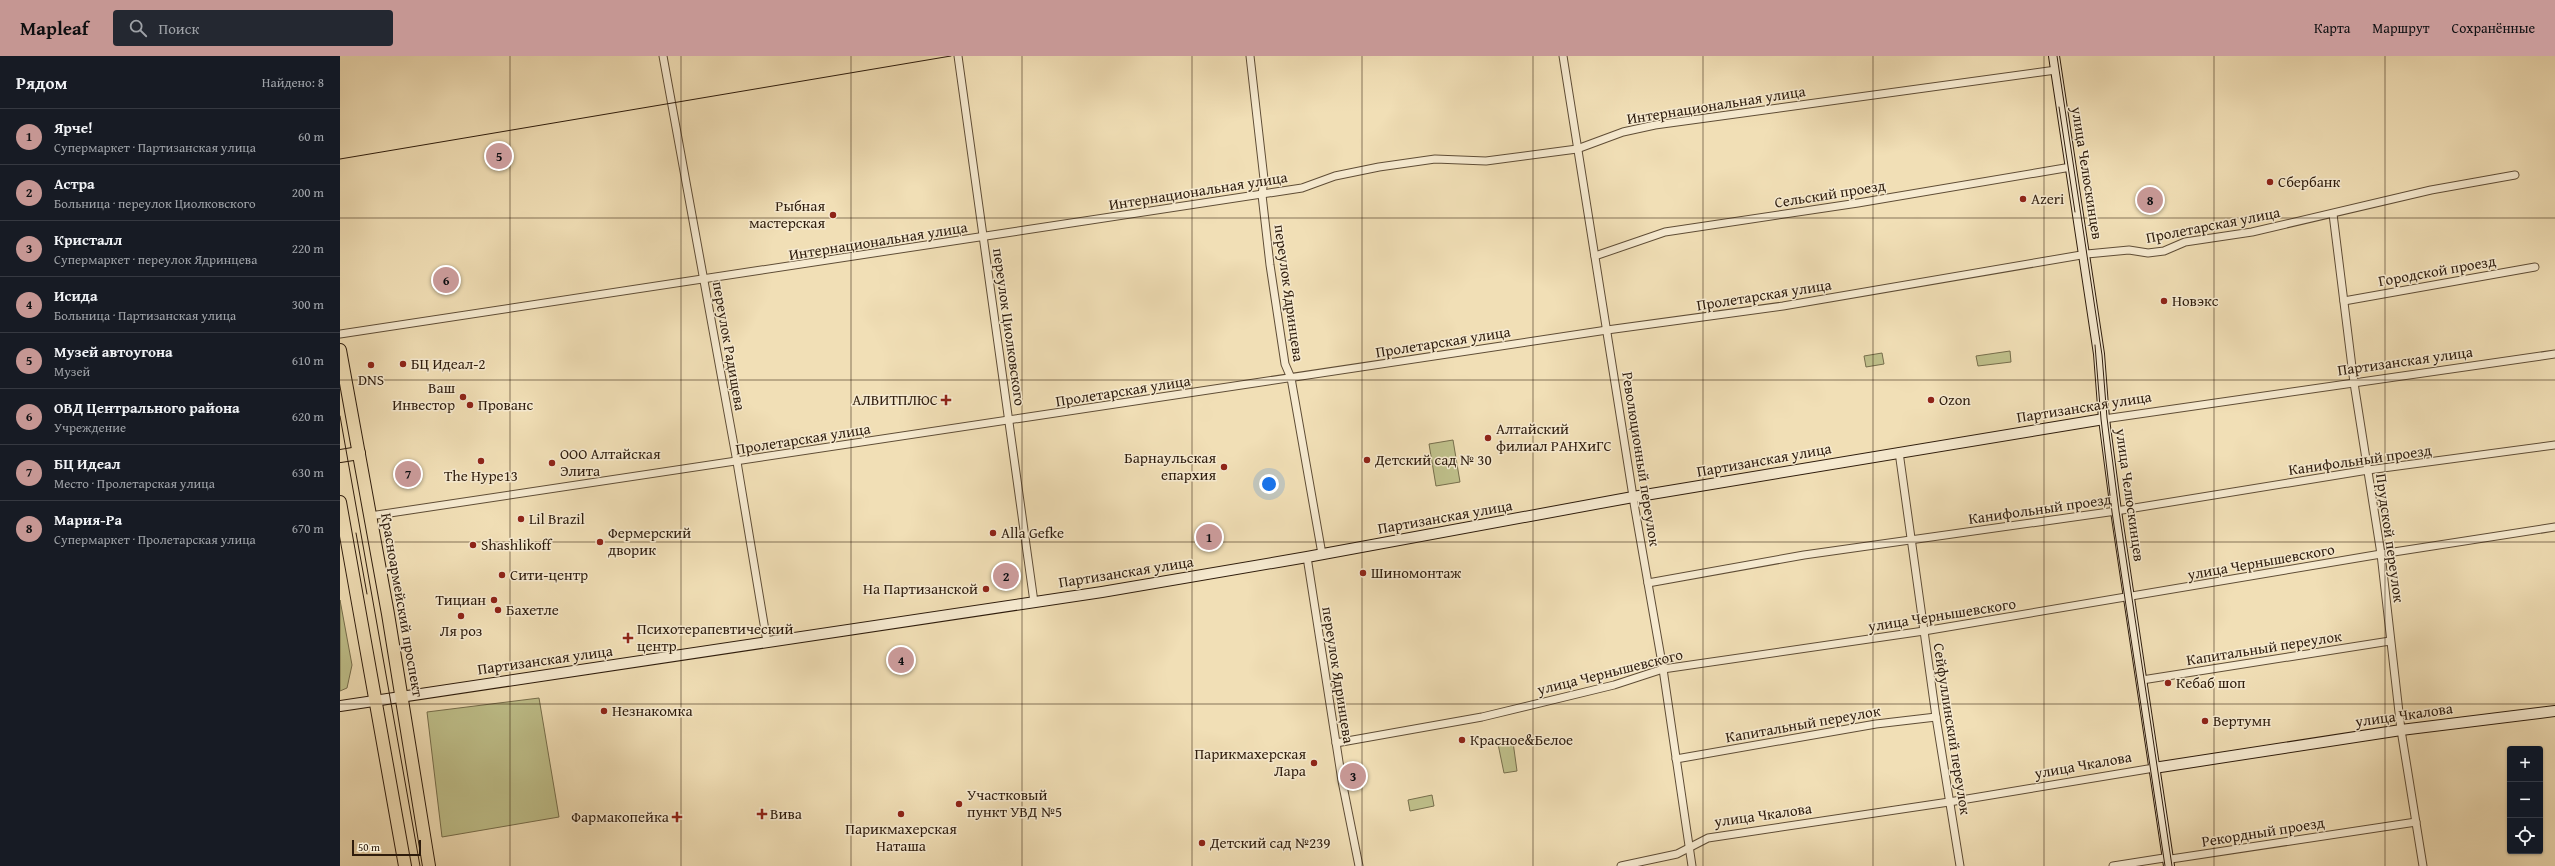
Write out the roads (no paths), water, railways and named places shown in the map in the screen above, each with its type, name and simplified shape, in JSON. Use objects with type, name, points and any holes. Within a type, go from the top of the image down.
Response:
[{"type":"main road","name":"улица Челюскинцев","points":[[2054,56],[2100,354],[2104,418],[2116,512],[2130,598],[2168,863]]},
{"type":"main road","name":"Красноармейский проспект","points":[[340,350],[402,696],[429,866]]},
{"type":"main road","name":"Партизанская улица","points":[[340,706],[1034,602],[1307,557],[1633,497],[2104,418]]},
{"type":"main road","points":[[340,456],[359,453]]},
{"type":"main road","points":[[340,502],[342,521],[377,700],[405,866]]},
{"type":"main road","name":"улица Чкалова","points":[[2154,768],[2401,730],[2555,711]]},
{"type":"street","name":"переулок Радищева","points":[[663,56],[737,462],[767,642]]},
{"type":"street","name":"переулок Циолковского","points":[[958,56],[1034,602]]},
{"type":"street","name":"переулок Ядринцева","points":[[1250,56],[1264,179],[1262,195],[1285,364],[1291,378],[1322,554]]},
{"type":"street","name":"Революционный переулок","points":[[1563,56],[1633,497],[1663,669],[1692,866]]},
{"type":"street","name":"Интернациональная улица","points":[[340,334],[1262,195],[1302,188],[1335,176],[1379,166],[1435,159],[1486,162],[1577,149],[1623,132],[1655,125],[2056,70]]},
{"type":"street","name":"Сельский проезд","points":[[1595,256],[1665,232],[1858,203],[2071,167]]},
{"type":"street","name":"Пролетарская улица","points":[[370,516],[1607,330],[1783,306],[2084,255],[2129,250],[2148,253],[2164,250],[2185,242],[2252,232],[2431,190],[2515,175]]},
{"type":"street","name":"Прудской переулок","points":[[2333,214],[2354,383],[2381,554],[2401,730],[2423,866]]},
{"type":"street","name":"Городской проезд","points":[[2344,301],[2535,267]]},
{"type":"street","name":"Партизанская улица","points":[[2104,418],[2555,354]]},
{"type":"street","name":"Канифольный проезд","points":[[1648,582],[1804,555],[2116,512],[2368,470],[2555,445]]},
{"type":"street","name":"Сейфуллинский переулок","points":[[1899,452],[1910,541],[1960,866]]},
{"type":"street","name":"улица Чернышевского","points":[[1336,743],[1482,717],[1614,685],[1663,669],[1924,631],[2130,598],[2381,554],[2555,527]]},
{"type":"street","name":"переулок Ядринцева","points":[[1307,557],[1336,743],[1359,866]]},
{"type":"street","name":"Капитальный переулок","points":[[2142,680],[2390,641]]},
{"type":"street","name":"Капитальный переулок","points":[[1676,759],[1876,724],[1936,717]]},
{"type":"street","name":"улица Чкалова","points":[[1621,866],[1677,854],[1689,848],[1699,840],[1708,838],[1949,802],[2154,768]]},
{"type":"street","name":"Рекордный проезд","points":[[2114,866],[2168,863],[2416,822]]},
{"type":"tram line","points":[[340,159],[951,56]]},
{"type":"tram line","points":[[2057,56],[2102,355],[2107,418],[2119,511],[2172,866]]},
{"type":"tram line","points":[[2059,107],[2075,212]]},
{"type":"tram line","points":[[2095,345],[2101,419],[2112,512],[2165,866]]},
{"type":"tram line","points":[[340,416],[420,866]]},
{"type":"tram line","points":[[356,533],[367,594]]},
{"type":"place","name":"Музей автоугона","points":[[499,156]]},
{"type":"place","name":"Сбербанк","points":[[2270,182]]},
{"type":"place","name":"Azeri","points":[[2023,199]]},
{"type":"place","name":"Мария-Ра","points":[[2150,200]]},
{"type":"place","name":"Рыбная мастерская","points":[[833,215]]},
{"type":"place","name":"ОВД Центрального района","points":[[446,280]]},
{"type":"place","name":"Новэкс","points":[[2164,301]]},
{"type":"place","name":"БЦ Идеал-2","points":[[403,364]]},
{"type":"place","name":"DNS","points":[[371,365]]},
{"type":"place","name":"Ваш Инвестор","points":[[463,397]]},
{"type":"place","name":"АЛВИТПЛЮС","points":[[946,400]]},
{"type":"place","name":"Ozon","points":[[1931,400]]},
{"type":"place","name":"Прованс","points":[[470,405]]},
{"type":"place","name":"Алтайский филиал РАНХиГС","points":[[1488,438]]},
{"type":"place","name":"Детский сад № 30","points":[[1367,460]]},
{"type":"place","name":"The Hype13","points":[[481,461]]},
{"type":"place","name":"ООО Алтайская Элита","points":[[552,463]]},
{"type":"place","name":"Барнаульская епархия","points":[[1224,467]]},
{"type":"place","name":"БЦ Идеал","points":[[408,474]]},
{"type":"place","name":"Lil Brazil","points":[[521,519]]},
{"type":"place","name":"Alla Gefke","points":[[993,533]]},
{"type":"place","name":"Ярче!","points":[[1209,537]]},
{"type":"place","name":"Фермерский дворик","points":[[600,542]]},
{"type":"place","name":"Shashlikoff","points":[[473,545]]},
{"type":"place","name":"Шиномонтаж","points":[[1363,573]]},
{"type":"place","name":"Сити-центр","points":[[502,575]]},
{"type":"place","name":"Астра","points":[[1006,576]]},
{"type":"place","name":"На Партизанской","points":[[986,589]]},
{"type":"place","name":"Тициан","points":[[494,600]]},
{"type":"place","name":"Бахетле","points":[[498,610]]},
{"type":"place","name":"Ля роз","points":[[461,616]]},
{"type":"place","name":"Психотерапевтический центр","points":[[628,638]]},
{"type":"place","name":"Исида","points":[[901,660]]},
{"type":"place","name":"Кебаб шоп","points":[[2168,683]]},
{"type":"place","name":"Незнакомка","points":[[604,711]]},
{"type":"place","name":"Вертумн","points":[[2205,721]]},
{"type":"place","name":"Красное&Белое","points":[[1462,740]]},
{"type":"place","name":"Парикмахерская Лара","points":[[1314,763]]},
{"type":"place","name":"Кристалл","points":[[1353,776]]},
{"type":"place","name":"Участковый пункт УВД №5","points":[[959,804]]},
{"type":"place","name":"Вива","points":[[762,814]]},
{"type":"place","name":"Парикмахерская Наташа","points":[[901,814]]},
{"type":"place","name":"Фармакопейка","points":[[677,817]]},
{"type":"place","name":"Детский сад №239","points":[[1202,843]]}]
